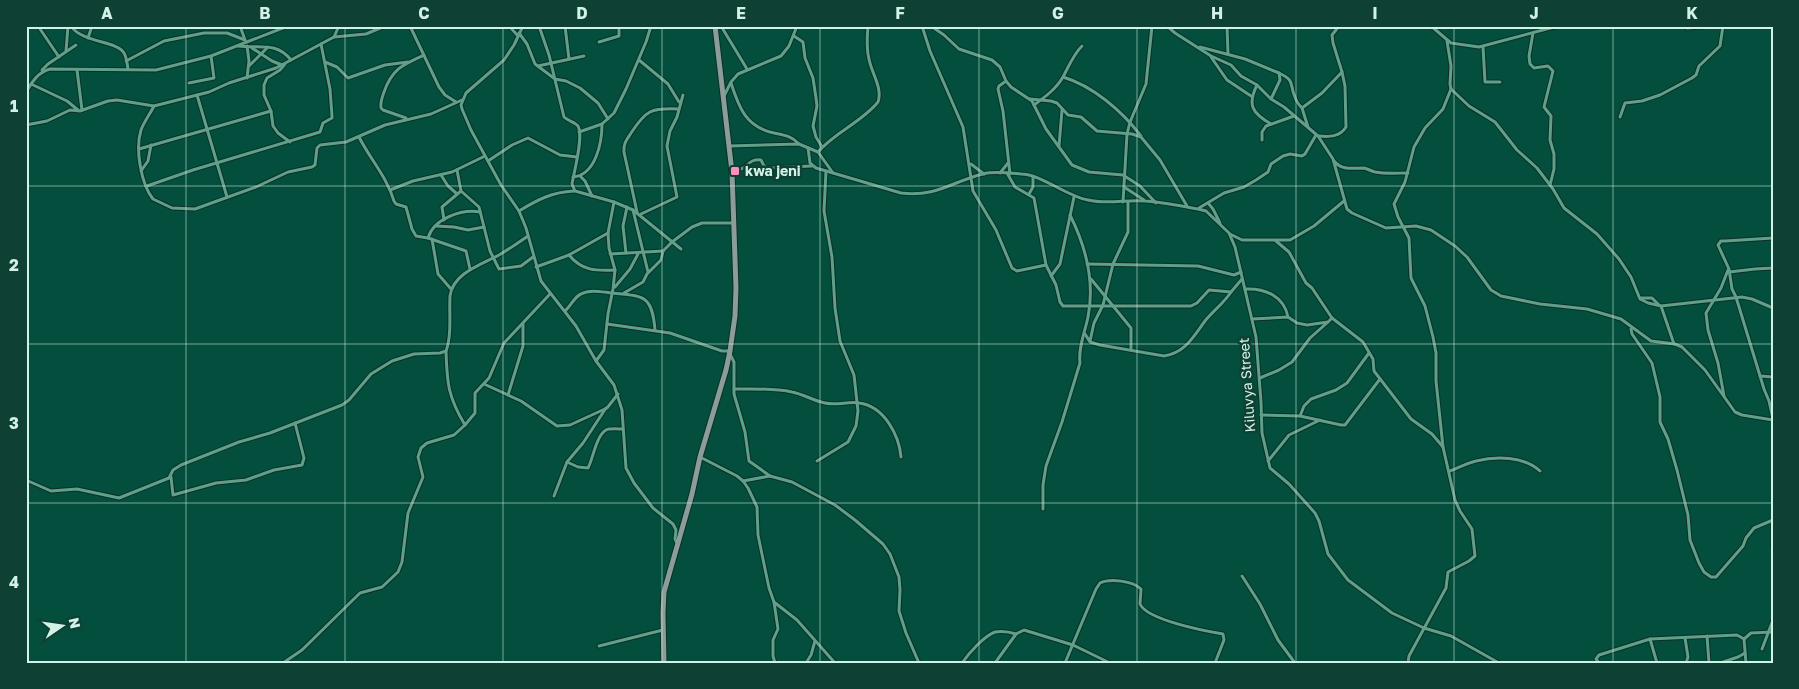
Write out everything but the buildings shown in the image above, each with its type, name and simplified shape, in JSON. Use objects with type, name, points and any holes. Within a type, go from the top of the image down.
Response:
[{"type":"street","points":[[38,26],[59,57]]},
{"type":"street","points":[[66,52],[70,26]]},
{"type":"street","points":[[70,26],[76,32],[88,38],[124,51],[128,70]]},
{"type":"street","points":[[88,38],[92,26]]},
{"type":"street","points":[[240,26],[250,47],[282,65]]},
{"type":"street","points":[[26,92],[35,77],[50,69],[156,70],[211,56],[288,26]]},
{"type":"street","points":[[334,37],[339,26]]},
{"type":"street","points":[[26,125],[47,121],[70,110],[80,110],[116,100],[154,106],[197,95],[282,65],[334,37],[366,34],[385,26]]},
{"type":"street","points":[[410,26],[439,87],[445,96],[456,102]]},
{"type":"street","points":[[488,26],[511,27],[527,44],[532,59],[538,66],[555,78],[580,88],[598,103],[608,119]]},
{"type":"street","points":[[523,26],[504,60],[470,88],[462,100],[462,109],[500,185],[519,211],[541,281],[576,326],[618,394],[622,410],[624,463],[630,477],[653,508],[673,524],[676,530],[675,539],[677,542]]},
{"type":"street","points":[[539,26],[551,63],[564,117],[576,124],[580,132],[572,186],[575,191]]},
{"type":"street","points":[[565,26],[569,59]]},
{"type":"street","points":[[599,42],[619,36],[619,26]]},
{"type":"street","points":[[580,132],[602,124],[621,102],[651,26]]},
{"type":"street","points":[[664,663],[664,598],[677,542],[692,494],[700,457],[717,403],[730,352],[736,288],[732,172],[715,26]]},
{"type":"street","points":[[721,26],[747,69]]},
{"type":"street","points":[[818,152],[828,140],[878,102],[879,90],[871,68],[868,52],[869,26]]},
{"type":"street","points":[[922,26],[930,51],[963,127],[973,191],[996,230],[1012,268],[1020,271],[1046,265]]},
{"type":"street","points":[[931,26],[959,49],[996,63],[1011,87],[1030,99],[1046,129],[1067,160],[1080,170],[1123,175],[1140,186],[1156,203]]},
{"type":"street","points":[[1123,202],[1123,175],[1127,134],[1146,84],[1152,26]]},
{"type":"street","points":[[1167,26],[1211,56],[1232,65],[1241,76],[1257,84],[1271,99],[1294,115],[1317,136],[1337,165],[1344,168],[1367,169],[1390,174],[1408,173]]},
{"type":"street","points":[[1227,26],[1228,54]]},
{"type":"street","points":[[1317,136],[1336,136],[1344,132],[1346,127],[1342,72],[1333,48],[1332,39],[1333,32],[1339,26]]},
{"type":"street","points":[[1431,26],[1447,41],[1482,47],[1558,26]]},
{"type":"street","points":[[1683,26],[1687,28],[1714,26]]},
{"type":"street","points":[[1620,117],[1625,103],[1660,94],[1692,78],[1699,66],[1720,46],[1722,26]]},
{"type":"street","points":[[723,96],[738,74],[781,56],[794,36],[796,27]]},
{"type":"street","points":[[126,61],[164,42],[204,33],[226,33],[246,41]]},
{"type":"street","points":[[1533,33],[1529,56],[1531,66],[1534,68],[1548,66],[1553,71],[1544,106],[1551,118],[1550,140],[1555,157],[1550,186]]},
{"type":"street","points":[[794,36],[803,42],[805,58],[813,78],[817,106],[813,126],[822,147]]},
{"type":"street","points":[[1408,663],[1408,656],[1446,588],[1448,572],[1475,556],[1472,529],[1455,500],[1450,471],[1443,447],[1436,380],[1435,346],[1425,306],[1410,278],[1410,243],[1394,204],[1403,188],[1414,146],[1425,128],[1443,109],[1451,90],[1451,66],[1447,41]]},
{"type":"street","points":[[147,186],[320,132],[324,122],[332,118],[330,89],[320,44]]},
{"type":"street","points":[[41,73],[48,64],[76,45]]},
{"type":"street","points":[[237,46],[268,47],[281,50],[291,60]]},
{"type":"street","points":[[1034,105],[1052,92],[1082,46]]},
{"type":"street","points":[[1197,46],[1255,62],[1287,76],[1292,82],[1295,99],[1302,108],[1302,114],[1308,128]]},
{"type":"street","points":[[247,78],[250,47]]},
{"type":"street","points":[[248,67],[268,47]]},
{"type":"street","points":[[1482,47],[1485,82],[1500,82]]},
{"type":"street","points":[[189,83],[214,78],[211,56]]},
{"type":"street","points":[[325,62],[337,67],[348,78],[424,56]]},
{"type":"street","points":[[538,66],[584,56]]},
{"type":"street","points":[[1211,56],[1227,80],[1251,96]]},
{"type":"street","points":[[639,60],[668,84],[680,103]]},
{"type":"street","points":[[410,119],[383,110],[380,105],[390,77],[411,61]]},
{"type":"street","points":[[286,63],[266,80],[264,95],[271,110],[275,130],[290,142]]},
{"type":"street","points":[[77,70],[80,110]]},
{"type":"street","points":[[1302,108],[1322,93],[1342,72]]},
{"type":"street","points":[[1271,99],[1280,80],[1279,73]]},
{"type":"street","points":[[1062,77],[1084,86],[1130,122],[1160,160],[1187,207]]},
{"type":"street","points":[[1006,81],[998,88],[1003,111],[1008,174],[1015,187],[1034,198],[1046,265],[1056,285],[1061,304],[1066,306],[1191,306],[1209,290],[1231,292]]},
{"type":"street","points":[[731,82],[740,108],[752,123],[765,130],[792,138],[799,144],[818,152],[833,173]]},
{"type":"street","points":[[31,84],[67,101],[80,110]]},
{"type":"street","points":[[1257,84],[1251,96],[1252,106],[1257,114],[1271,124]]},
{"type":"street","points":[[1451,90],[1469,106],[1495,122],[1517,150],[1537,168],[1564,208],[1597,234],[1613,252],[1630,277],[1640,298],[1648,303],[1660,306],[1736,297],[1752,299],[1773,308]]},
{"type":"street","points":[[197,95],[227,197]]},
{"type":"street","points":[[639,213],[677,197],[667,146],[670,131],[677,118],[683,95]]},
{"type":"street","points":[[1030,99],[1057,103],[1068,115],[1084,119],[1097,131],[1141,137]]},
{"type":"street","points":[[154,106],[140,132],[138,158],[152,199],[172,208],[195,209],[256,187],[288,172],[312,168],[315,165],[317,148],[320,144],[340,144],[385,124],[431,114],[462,100]]},
{"type":"street","points":[[639,213],[624,146],[640,118],[648,112],[661,109],[678,109]]},
{"type":"street","points":[[139,149],[271,110]]},
{"type":"street","points":[[1059,148],[1062,110]]},
{"type":"street","points":[[1262,140],[1264,129],[1271,124],[1294,115]]},
{"type":"street","points":[[573,177],[580,176],[590,166],[598,152],[602,138],[602,124]]},
{"type":"street","points":[[1198,209],[1224,193],[1244,187],[1256,180],[1268,172],[1271,164],[1283,156],[1305,154],[1317,136]]},
{"type":"street","points":[[359,137],[390,190],[396,204],[404,206],[407,210],[413,232],[416,236],[428,238],[466,251],[470,269]]},
{"type":"street","points":[[488,161],[512,145],[528,138],[560,155],[577,158]]},
{"type":"street","points":[[729,146],[799,144]]},
{"type":"street","points":[[141,171],[148,161],[151,145]]},
{"type":"street","points":[[732,172],[741,170],[750,161],[756,159],[761,160],[764,166],[768,168],[812,166],[808,158],[808,148]]},
{"type":"street","points":[[390,190],[414,181],[457,170],[485,156]]},
{"type":"street","points":[[1333,159],[1347,209],[1361,218],[1386,228],[1416,226],[1431,230],[1467,257],[1491,290],[1501,296],[1540,304],[1587,309],[1621,320],[1651,341],[1682,347],[1696,361],[1735,412],[1773,420],[1769,401],[1732,289],[1729,271],[1718,245],[1721,242],[1773,238]]},
{"type":"street","points":[[1000,173],[1008,162]]},
{"type":"street","points":[[970,163],[984,174]]},
{"type":"street","name":"Kiluvya Street","points":[[812,166],[886,189],[915,194],[940,189],[984,174],[1024,174],[1074,197],[1091,201],[1128,202],[1144,200],[1206,211],[1230,233],[1235,247],[1256,337],[1262,433],[1270,468],[1315,513],[1328,554],[1348,580],[1392,613],[1424,628],[1455,638],[1499,663]]},
{"type":"street","points":[[457,170],[461,191],[481,212],[493,258],[499,269],[521,266],[533,257]]},
{"type":"street","points":[[817,461],[848,442],[856,426],[857,402],[854,375],[840,341],[834,308],[832,257],[824,211],[826,171]]},
{"type":"street","points":[[441,175],[456,194]]},
{"type":"street","points":[[580,176],[585,181],[592,196]]},
{"type":"street","points":[[1029,194],[1033,187],[1033,177]]},
{"type":"street","points":[[1123,187],[1144,200]]},
{"type":"street","points":[[444,220],[442,207],[461,191]]},
{"type":"street","points":[[519,211],[549,194],[575,191],[614,202],[639,213],[681,249]]},
{"type":"street","points":[[1051,276],[1060,264],[1074,197]]},
{"type":"street","points":[[1230,233],[1242,240],[1290,240],[1314,226],[1344,201]]},
{"type":"street","points":[[596,361],[604,350],[613,291],[615,270],[610,254],[608,233],[614,202]]},
{"type":"street","points":[[1090,342],[1094,323],[1103,305],[1113,264],[1128,232],[1128,202]]},
{"type":"street","points":[[1208,203],[1221,225]]},
{"type":"street","points":[[626,253],[623,226],[627,207]]},
{"type":"street","points":[[633,210],[648,273]]},
{"type":"street","points":[[428,238],[434,226],[444,220],[468,211],[481,212]]},
{"type":"street","points":[[1043,508],[1043,485],[1046,466],[1062,422],[1079,365],[1079,354],[1090,306],[1090,279],[1087,264],[1081,239],[1070,215]]},
{"type":"street","points":[[624,293],[643,282],[648,273],[661,260],[663,251],[697,224],[734,223]]},
{"type":"street","points":[[434,226],[468,230],[484,227]]},
{"type":"street","points":[[536,266],[570,255],[608,233]]},
{"type":"street","points":[[465,425],[448,389],[446,351],[451,289],[470,269],[493,258],[528,236]]},
{"type":"street","points":[[432,240],[438,274],[451,289]]},
{"type":"street","points":[[1235,247],[1242,240]]},
{"type":"street","points":[[1276,240],[1289,252],[1306,283],[1312,288],[1332,318],[1362,342],[1374,361],[1373,369],[1411,419],[1432,434],[1443,447]]},
{"type":"street","points":[[610,254],[663,251]]},
{"type":"street","points":[[613,291],[630,269],[639,253]]},
{"type":"street","points":[[570,255],[578,264],[590,269],[615,270]]},
{"type":"street","points":[[1087,264],[1198,266],[1234,275],[1240,272]]},
{"type":"street","points":[[1729,271],[1773,268]]},
{"type":"street","points":[[1724,397],[1722,377],[1706,320],[1706,313],[1729,271]]},
{"type":"street","points":[[1090,279],[1132,330],[1131,350]]},
{"type":"street","points":[[1084,334],[1090,342],[1116,348],[1164,356],[1181,351],[1196,335],[1204,322],[1225,302],[1242,279]]},
{"type":"street","points":[[1244,289],[1258,289],[1278,298],[1286,308],[1288,317]]},
{"type":"street","points":[[565,311],[573,304],[578,295],[584,293],[613,291],[640,296],[651,307],[655,330]]},
{"type":"street","points":[[283,663],[302,650],[360,593],[382,586],[398,572],[402,562],[408,514],[423,477],[418,457],[419,451],[427,443],[454,435],[465,425],[475,413],[475,393],[489,378],[504,343],[550,294]]},
{"type":"street","points":[[1660,306],[1674,344]]},
{"type":"street","points":[[1252,319],[1288,317],[1301,325],[1328,322]]},
{"type":"street","points":[[1260,378],[1292,362],[1310,338],[1332,318]]},
{"type":"street","points":[[508,395],[523,346],[523,324]]},
{"type":"street","points":[[607,324],[655,330],[683,336],[722,351],[730,352]]},
{"type":"street","points":[[1631,328],[1632,333],[1652,363],[1660,397],[1661,426],[1668,439],[1677,470],[1688,515],[1690,540],[1694,553],[1704,572],[1711,577],[1716,577],[1743,546],[1746,538],[1754,528],[1773,522],[1773,548]]},
{"type":"street","points":[[295,423],[304,458],[302,465],[274,470],[246,480],[208,485],[173,495],[171,476],[173,470],[182,465],[239,442],[270,433],[295,423],[342,405],[349,400],[371,374],[392,361],[414,354],[446,351]]},
{"type":"street","points":[[730,352],[734,362],[736,401],[745,432],[749,461],[770,476],[792,482],[826,500],[855,520],[883,544],[890,554],[899,577],[899,611],[919,663]]},
{"type":"street","points":[[1300,416],[1304,406],[1311,399],[1336,390],[1347,383],[1369,353]]},
{"type":"street","points":[[1760,376],[1773,377]]},
{"type":"street","points":[[1261,415],[1300,416],[1345,425],[1380,378]]},
{"type":"street","points":[[484,384],[534,409],[557,426],[570,425],[607,408]]},
{"type":"street","points":[[734,389],[781,390],[794,392],[832,404],[857,402],[872,407],[885,419],[896,435],[901,457]]},
{"type":"street","points":[[554,496],[567,462],[618,394]]},
{"type":"street","points":[[1268,461],[1289,435],[1321,420]]},
{"type":"street","points":[[567,462],[578,467],[588,468],[595,447],[604,432],[623,429]]},
{"type":"street","points":[[700,457],[743,481],[757,507],[758,535],[769,588],[774,602],[778,629],[773,640],[773,656],[776,663]]},
{"type":"street","points":[[1450,471],[1476,461],[1494,459],[1521,460],[1540,470]]},
{"type":"street","points":[[26,480],[51,491],[77,489],[119,498],[171,476]]},
{"type":"street","points":[[743,481],[770,476]]},
{"type":"street","points":[[1242,576],[1260,604],[1278,640],[1295,663]]},
{"type":"street","points":[[1065,663],[1096,589],[1100,583],[1111,581],[1137,585],[1141,589],[1140,604],[1146,612],[1193,629],[1222,634],[1224,640],[1215,663]]},
{"type":"street","points":[[774,602],[797,620],[835,663]]},
{"type":"street","points":[[1428,618],[1430,630]]},
{"type":"street","points":[[1762,649],[1773,620]]},
{"type":"street","points":[[598,646],[664,630]]},
{"type":"street","points":[[995,663],[1021,630],[1027,630],[1072,645],[1110,663]]},
{"type":"street","points":[[962,663],[972,650],[994,633],[1010,632],[1016,634]]},
{"type":"street","points":[[1746,663],[1744,639],[1749,634],[1773,632]]},
{"type":"street","points":[[1599,663],[1596,659],[1599,655],[1650,639],[1737,635],[1744,639]]},
{"type":"street","points":[[1707,636],[1709,663]]},
{"type":"street","points":[[1685,638],[1688,657],[1686,663]]},
{"type":"street","points":[[1650,639],[1657,663]]},
{"type":"street","points":[[806,663],[811,655],[815,641]]},
{"type":"street","points":[[1720,663],[1738,657],[1745,652]]},
{"type":"place","name":"kwa jeni","points":[[735,171]]}]
